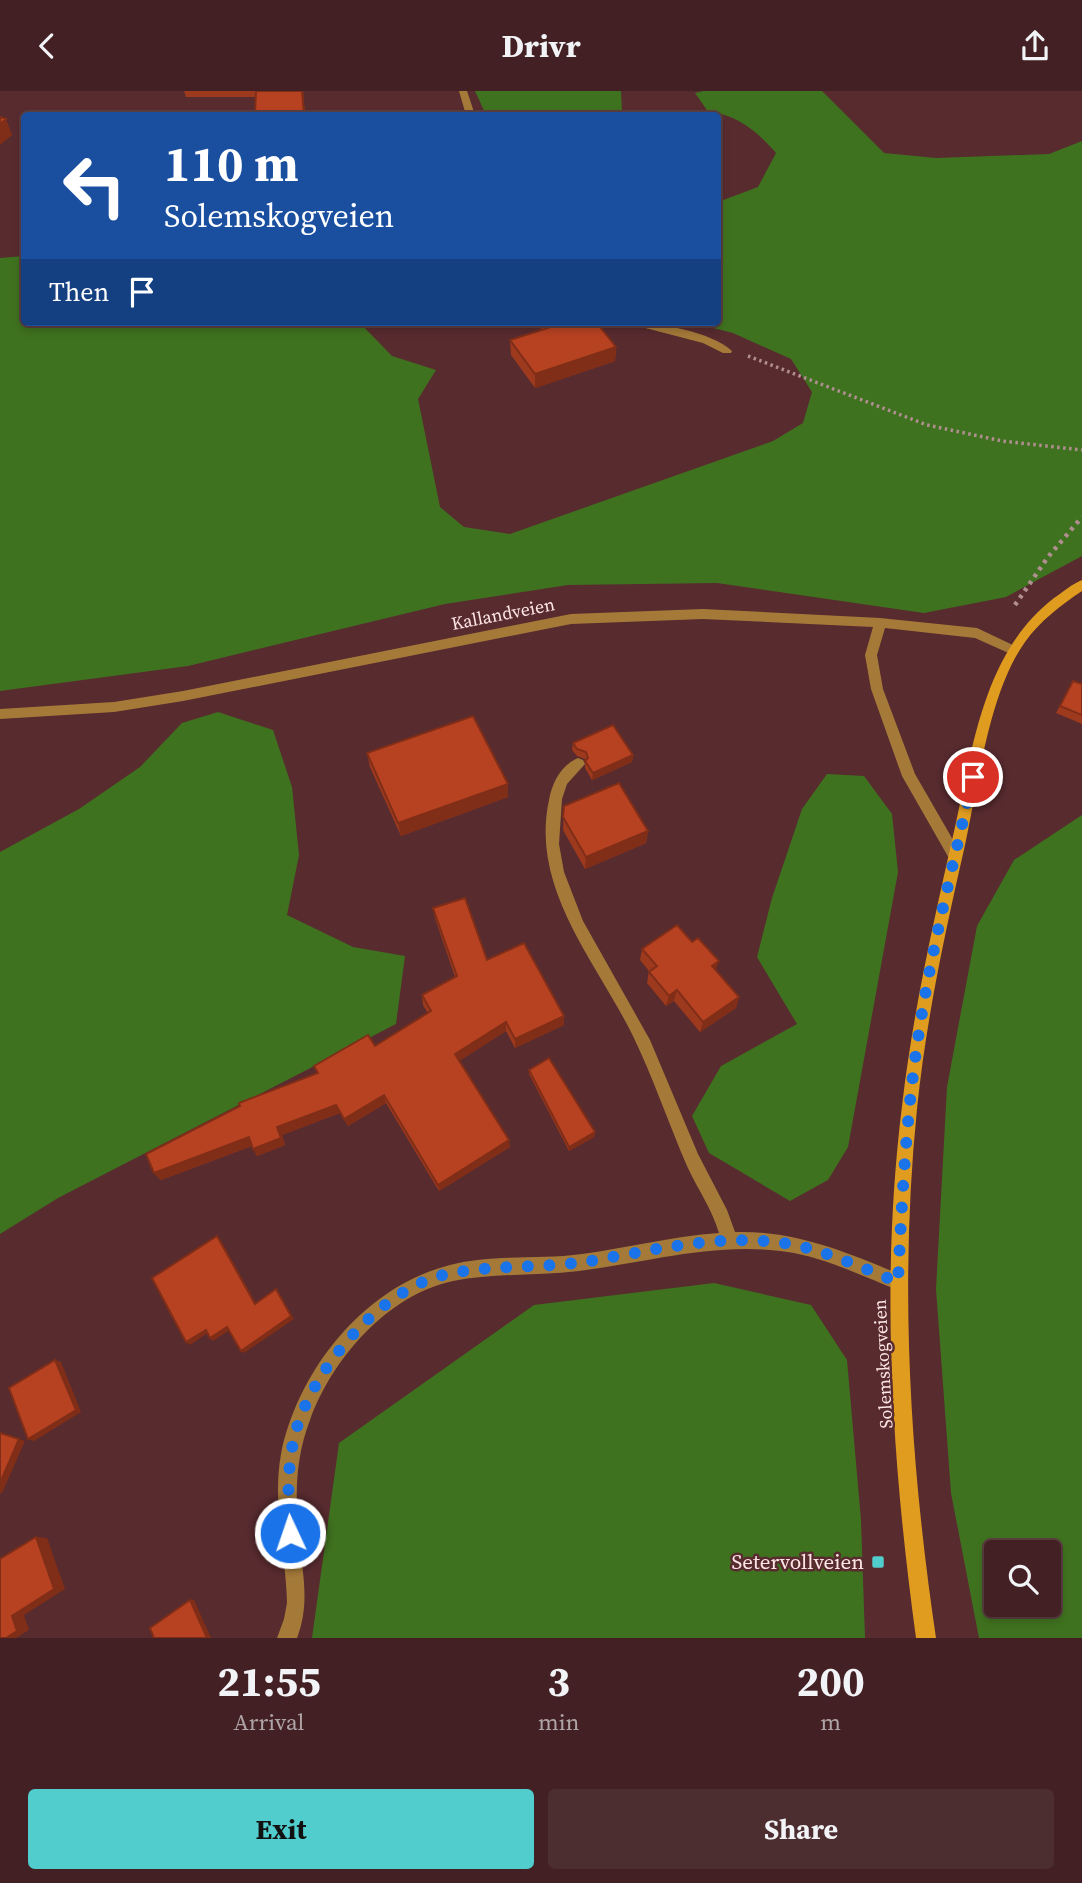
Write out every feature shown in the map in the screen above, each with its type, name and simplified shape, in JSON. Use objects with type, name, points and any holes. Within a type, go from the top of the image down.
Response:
[{"type":"street","name":"Solemskogveien","points":[[926,1638],[911,1520],[902,1395],[898,1282],[918,1035],[979,751],[1013,650],[1048,610],[1082,585]]},
{"type":"lane","points":[[463,91],[470,112]]},
{"type":"lane","points":[[650,326],[706,340],[727,351]]},
{"type":"lane","name":"Kallandveien","points":[[0,714],[114,707],[183,696],[571,619],[704,614],[880,623],[977,633],[1013,650]]},
{"type":"lane","points":[[880,623],[871,656],[881,702],[909,776],[955,856]]},
{"type":"lane","points":[[578,764],[565,773],[556,793],[552,857],[561,892],[635,1024],[701,1177],[727,1228],[728,1241]]},
{"type":"lane","points":[[287,1638],[296,1611],[288,1507],[293,1440],[307,1405],[339,1350],[361,1324],[415,1286],[450,1273],[583,1262],[638,1250],[728,1241],[791,1244],[827,1252],[898,1282]]},
{"type":"path","points":[[727,351],[756,358],[927,425],[1002,440],[1082,450]]},
{"type":"path","points":[[1013,650],[1010,615],[1048,557],[1082,517]]},
{"type":"green space","points":[[475,91],[621,91],[622,112],[485,112]]},
{"type":"green space","points":[[822,91],[884,153],[936,158],[1049,154],[1082,141],[1082,556],[1006,597],[924,613],[717,583],[568,585],[445,604],[188,666],[0,691],[0,258],[21,256],[21,326],[363,326],[392,356],[436,370],[418,399],[440,507],[464,527],[510,534],[773,441],[803,423],[812,392],[791,359],[733,333],[705,326],[721,326],[721,201],[758,187],[776,153],[755,132],[737,120],[721,114],[721,112],[708,112],[695,93]]},
{"type":"green space","points":[[218,712],[273,730],[292,787],[299,855],[287,915],[353,947],[405,956],[396,1024],[58,1198],[0,1234],[0,852],[79,809],[140,767],[182,723]]},
{"type":"green space","points":[[827,774],[864,776],[892,814],[898,872],[848,1147],[828,1180],[790,1201],[709,1153],[692,1116],[721,1066],[797,1024],[757,957],[772,898],[802,809]]},
{"type":"green space","points":[[1082,815],[1082,1638],[979,1638],[951,1493],[936,1289],[947,1087],[977,926],[1014,860]]},
{"type":"green space","points":[[714,1283],[811,1305],[847,1360],[861,1520],[865,1638],[312,1638],[339,1443],[534,1305]]},
{"type":"building","points":[[256,91],[302,91],[304,112],[255,112]]},
{"type":"building","points":[[599,326],[616,347],[535,374],[510,340],[551,327]]},
{"type":"building","points":[[1073,681],[1082,684],[1082,715],[1060,706]]},
{"type":"building","points":[[473,716],[508,784],[398,823],[367,753]]},
{"type":"building","points":[[613,725],[633,755],[593,773],[585,761],[588,758],[586,752],[577,749],[573,743]]},
{"type":"building","points":[[619,783],[648,831],[586,857],[563,817],[564,806]]},
{"type":"building","points":[[465,898],[487,960],[524,943],[564,1016],[515,1039],[506,1022],[455,1054],[509,1140],[438,1185],[384,1095],[344,1119],[336,1105],[277,1127],[281,1138],[253,1149],[249,1137],[154,1173],[146,1154],[240,1106],[239,1103],[318,1073],[314,1066],[368,1035],[375,1046],[431,1011],[422,995],[457,976],[433,908]]},
{"type":"building","points":[[677,925],[692,942],[698,938],[719,961],[712,966],[739,997],[703,1022],[677,990],[669,996],[649,972],[657,966],[642,949]]},
{"type":"building","points":[[549,1058],[595,1132],[569,1147],[529,1070]]},
{"type":"building","points":[[217,1236],[255,1304],[276,1289],[291,1316],[241,1351],[227,1327],[210,1338],[206,1330],[186,1342],[152,1278]]},
{"type":"building","points":[[55,1360],[76,1410],[28,1439],[9,1388]]},
{"type":"building","points":[[0,1433],[19,1439],[0,1483]]},
{"type":"building","points":[[36,1537],[54,1589],[12,1616],[17,1631],[6,1638],[0,1638],[0,1559]]},
{"type":"building","points":[[190,1600],[207,1638],[154,1638],[150,1628]]},
{"type":"place","name":"Setervollveien","points":[[878,1562]]},
{"type":"route","points":[[290,1533],[289,1469],[293,1440],[307,1405],[339,1350],[361,1324],[415,1286],[450,1273],[583,1262],[638,1250],[728,1241],[791,1244],[827,1252],[898,1282],[901,1215],[918,1035],[928,975],[973,777]]}]
